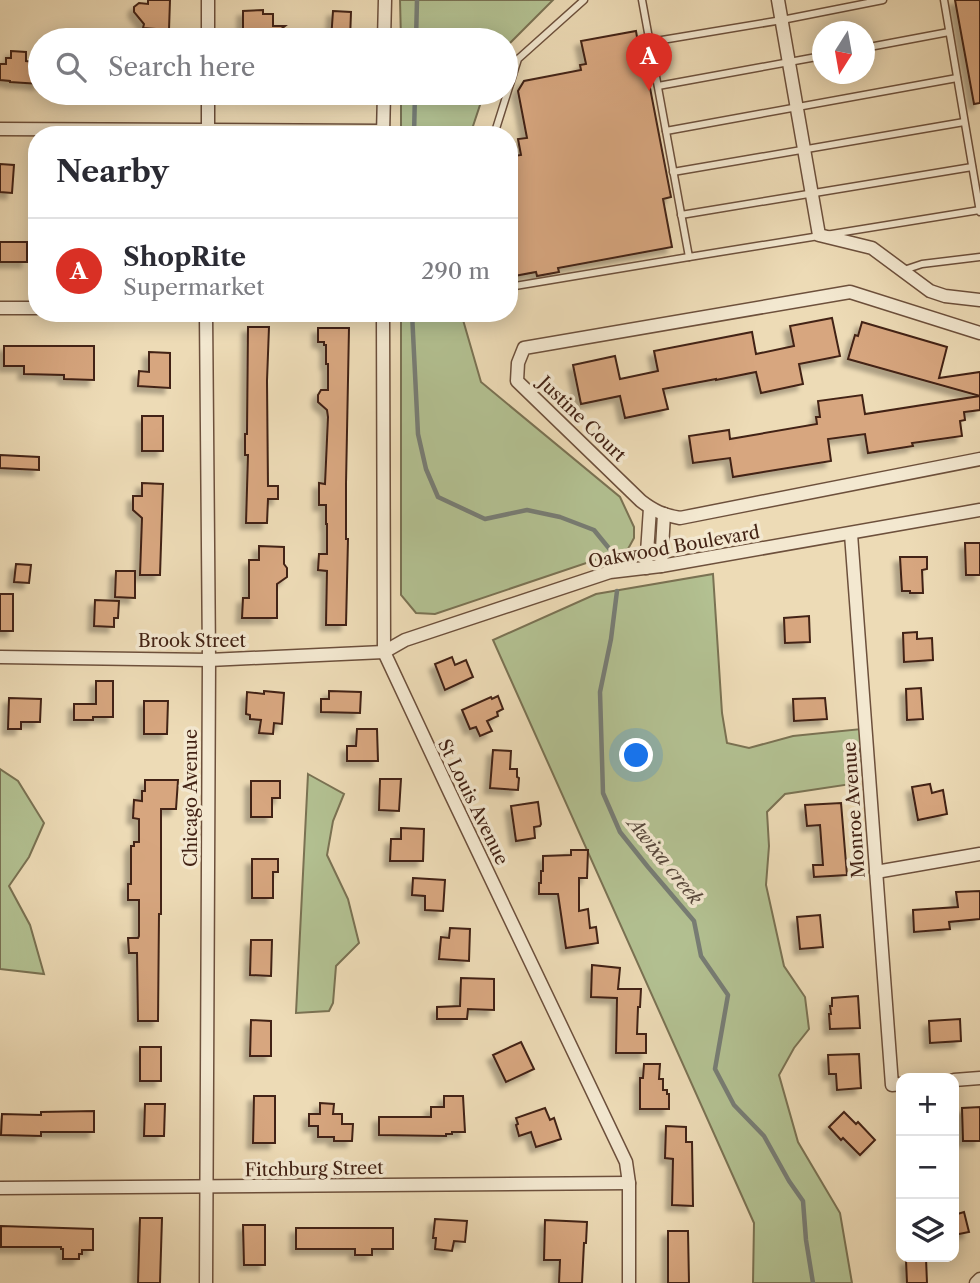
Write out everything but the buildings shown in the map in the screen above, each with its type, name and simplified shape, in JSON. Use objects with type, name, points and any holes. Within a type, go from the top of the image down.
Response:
[{"type":"street","points":[[208,0],[208,28]]},
{"type":"street","points":[[384,28],[385,0]]},
{"type":"street","points":[[778,0],[819,235],[872,248],[930,291],[945,296],[980,300]]},
{"type":"street","points":[[208,105],[208,126]]},
{"type":"street","points":[[383,126],[384,105]]},
{"type":"street","points":[[0,129],[28,129]]},
{"type":"street","name":"Justine Court","points":[[980,332],[850,292],[524,348],[518,363],[517,381],[650,508],[655,512],[680,518],[980,459]]},
{"type":"street","points":[[0,308],[28,308]]},
{"type":"street","name":"Chicago Avenue","points":[[206,322],[209,660],[206,1283]]},
{"type":"street","name":"St Louis Avenue","points":[[383,322],[384,652],[625,1162],[629,1183],[629,1283]]},
{"type":"street","points":[[646,568],[650,508]]},
{"type":"street","name":"Oakwood Boulevard","points":[[384,652],[405,640],[610,572],[661,566],[980,510]]},
{"type":"street","points":[[661,566],[664,514]]},
{"type":"street","name":"Monroe Avenue","points":[[851,534],[876,872],[896,1084]]},
{"type":"street","name":"Brook Street","points":[[0,657],[209,660],[384,652]]},
{"type":"street","points":[[876,872],[980,854]]},
{"type":"street","points":[[959,1080],[980,1078]]},
{"type":"street","name":"Fitchburg Street","points":[[0,1188],[629,1183]]},
{"type":"street","points":[[976,1283],[980,1279]]},
{"type":"lane","points":[[518,59],[584,0]]},
{"type":"lane","points":[[642,0],[689,257]]},
{"type":"lane","points":[[650,42],[883,0]]},
{"type":"lane","points":[[518,286],[980,211],[944,0]]},
{"type":"lane","points":[[875,46],[949,32]]},
{"type":"lane","points":[[658,86],[812,58]]},
{"type":"lane","points":[[666,131],[957,78]]},
{"type":"lane","points":[[497,126],[503,105]]},
{"type":"lane","points":[[673,172],[964,122]]},
{"type":"lane","points":[[681,215],[972,167]]},
{"type":"lane","points":[[902,270],[922,264],[980,257]]},
{"type":"green space","points":[[400,0],[553,0],[518,35],[518,28],[401,28]]},
{"type":"green space","points":[[401,105],[480,105],[473,126],[401,126]]},
{"type":"green space","points":[[401,322],[464,322],[481,382],[620,497],[634,527],[634,538],[628,549],[435,614],[416,613],[401,595]]},
{"type":"green space","points":[[713,574],[722,713],[727,743],[749,748],[793,736],[861,729],[858,783],[785,794],[767,812],[769,846],[766,885],[784,966],[805,997],[809,1029],[794,1048],[779,1075],[798,1142],[840,1213],[852,1283],[753,1283],[754,1223],[493,640],[596,594]]},
{"type":"green space","points":[[0,769],[18,781],[44,823],[29,857],[9,886],[30,925],[44,974],[0,969]]},
{"type":"green space","points":[[308,774],[344,794],[333,821],[327,855],[348,899],[359,943],[336,966],[333,1003],[329,1011],[296,1013]]},
{"type":"waterway","name":"Awixa creek","points":[[416,28],[417,0]]},
{"type":"waterway","name":"Awixa creek","points":[[414,126],[415,105]]},
{"type":"waterway","name":"Awixa creek","points":[[412,322],[418,434],[426,469],[438,497],[485,519],[527,510],[560,517],[594,530],[612,552]]},
{"type":"waterway","name":"Awixa creek","points":[[617,591],[600,692],[603,793],[620,832],[694,921],[701,956],[728,995],[715,1069],[734,1105],[764,1136],[803,1201],[813,1283]]},
{"type":"place","name":"ShopRite","points":[[649,91]]}]
